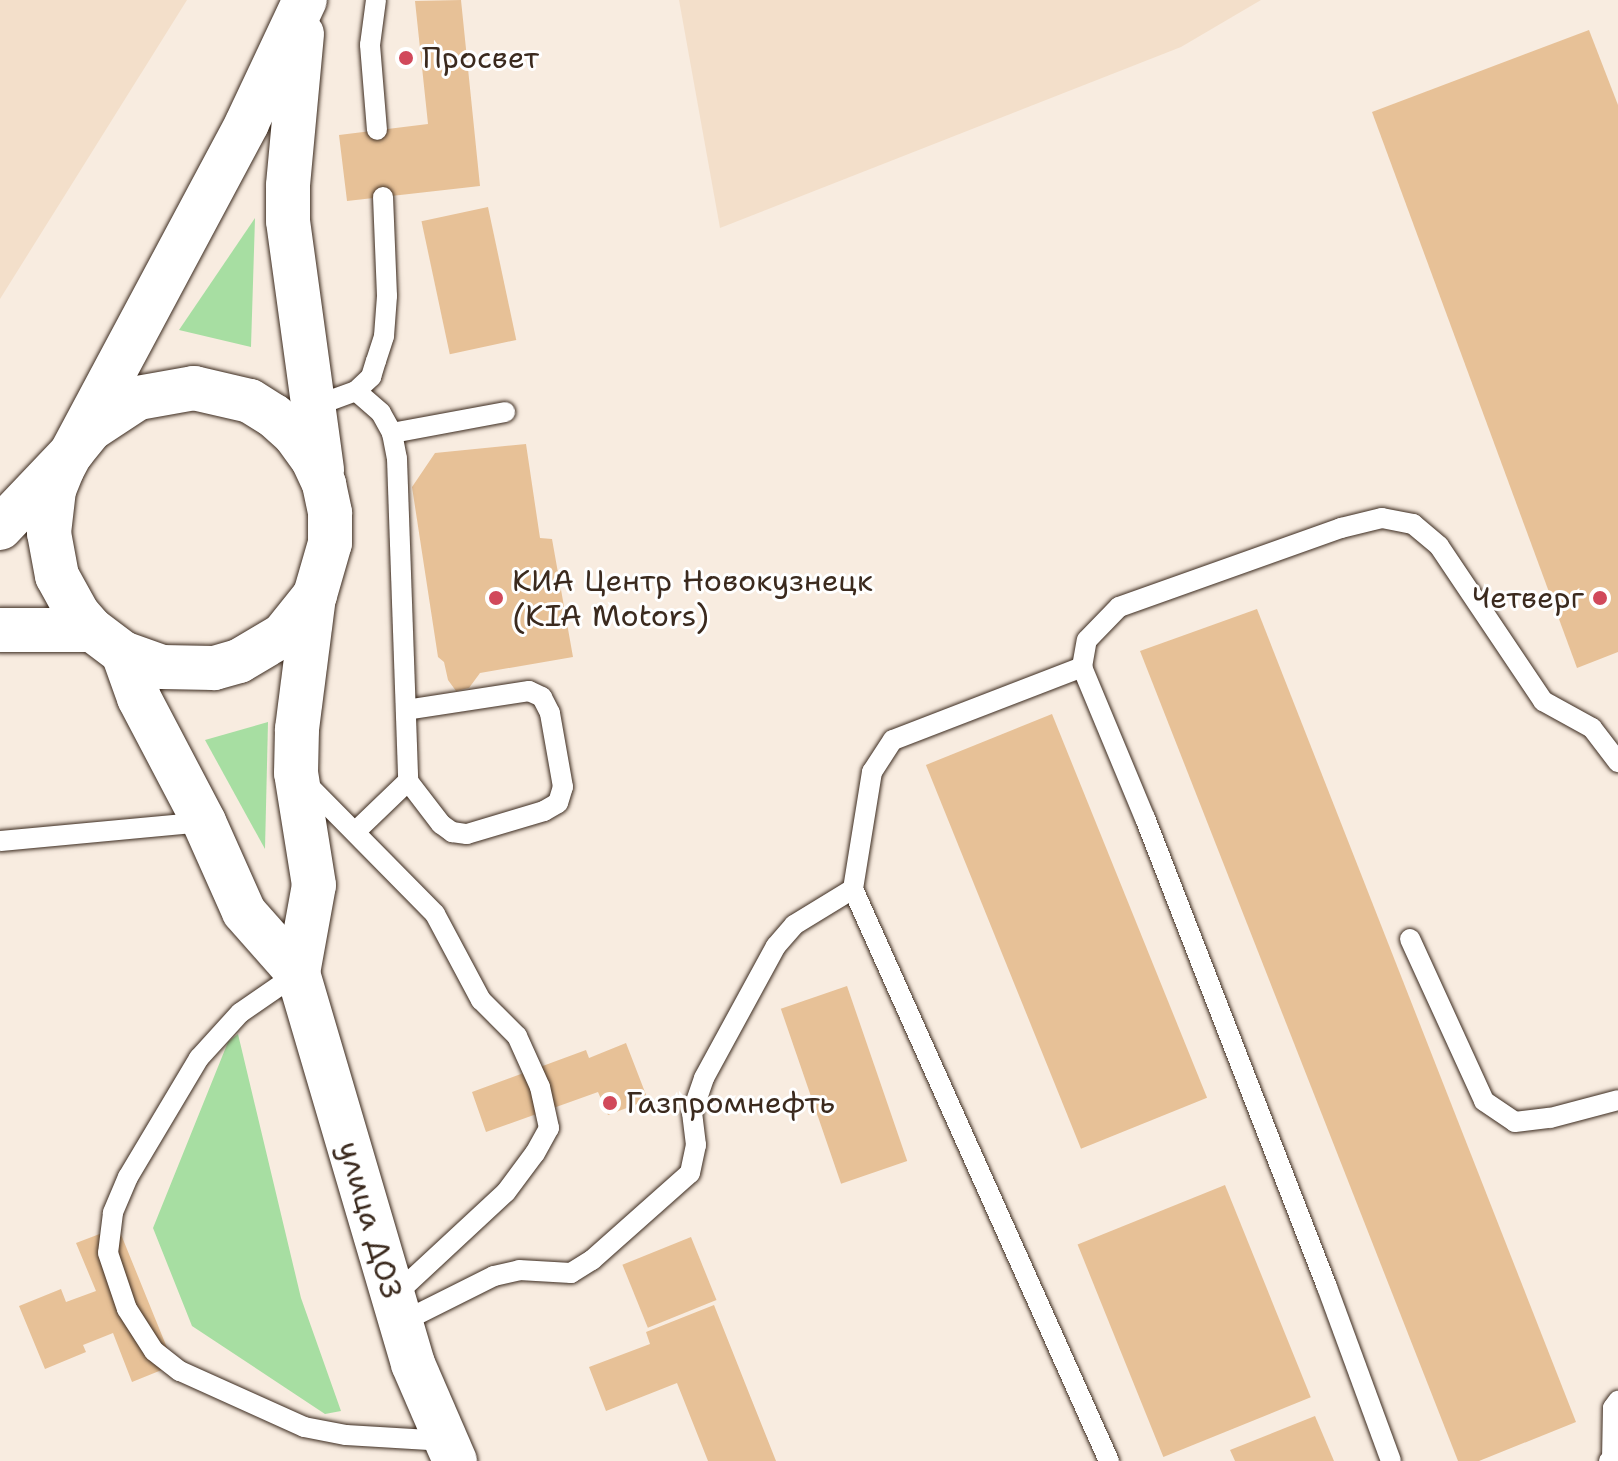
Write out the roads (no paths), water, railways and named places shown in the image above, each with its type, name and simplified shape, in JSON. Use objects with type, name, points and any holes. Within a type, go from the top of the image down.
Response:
[{"type":"main road","points":[[298,973],[314,885],[296,773],[297,729],[315,595],[330,543],[330,513],[290,260],[288,221],[303,5]]},
{"type":"main road","points":[[298,973],[244,912],[204,822],[139,698],[107,642],[66,596],[50,544],[54,490],[240,136],[303,5]]},
{"type":"main road","points":[[0,528],[91,429],[113,411],[138,398],[194,388],[236,397],[274,416],[312,458],[324,484]]},
{"type":"main road","points":[[0,630],[107,642],[162,667],[188,670],[239,661],[283,635],[315,595]]},
{"type":"main road","name":"улица ДОЗ","points":[[298,973],[413,1364],[451,1451]]},
{"type":"lane","points":[[376,0],[370,45],[377,130]]},
{"type":"lane","points":[[315,406],[356,391],[371,377],[384,336],[383,197]]},
{"type":"lane","points":[[356,391],[381,413],[392,433],[397,459],[408,781],[441,824],[452,832],[467,834],[544,811],[558,803],[563,787],[550,713],[542,697],[529,691],[406,710]]},
{"type":"lane","points":[[392,433],[505,412]]},
{"type":"lane","points":[[1391,1461],[1151,833],[1082,667],[1087,640],[1119,607],[1341,528],[1382,518],[1413,524],[1439,546],[1543,701],[1592,728],[1618,762]]},
{"type":"lane","points":[[1082,667],[893,740],[872,772],[853,889],[1109,1461]]},
{"type":"lane","points":[[296,773],[435,914],[481,1000],[517,1036],[540,1087],[549,1128],[506,1192],[396,1310]]},
{"type":"lane","points":[[355,832],[408,781]]},
{"type":"lane","points":[[0,841],[204,822]]},
{"type":"lane","points":[[396,1310],[519,1270],[571,1273],[592,1260],[690,1173],[696,1145],[692,1113],[704,1078],[765,964],[794,925],[853,889]]},
{"type":"lane","points":[[1410,939],[1484,1101],[1515,1122],[1550,1118],[1618,1100]]},
{"type":"lane","points":[[298,973],[240,1013],[199,1058],[128,1177],[113,1213],[108,1253],[127,1309],[154,1351],[180,1371],[304,1427],[451,1451]]},
{"type":"lane","points":[[1611,1461],[1611,1420],[1618,1401]]},
{"type":"place","name":"Просвет","points":[[406,58]]},
{"type":"place","name":"КИА Центр Новокузнецк (KIA Motors)","points":[[496,598]]},
{"type":"place","name":"Четверг","points":[[1600,598]]},
{"type":"place","name":"Газпромнефть","points":[[610,1103]]}]
